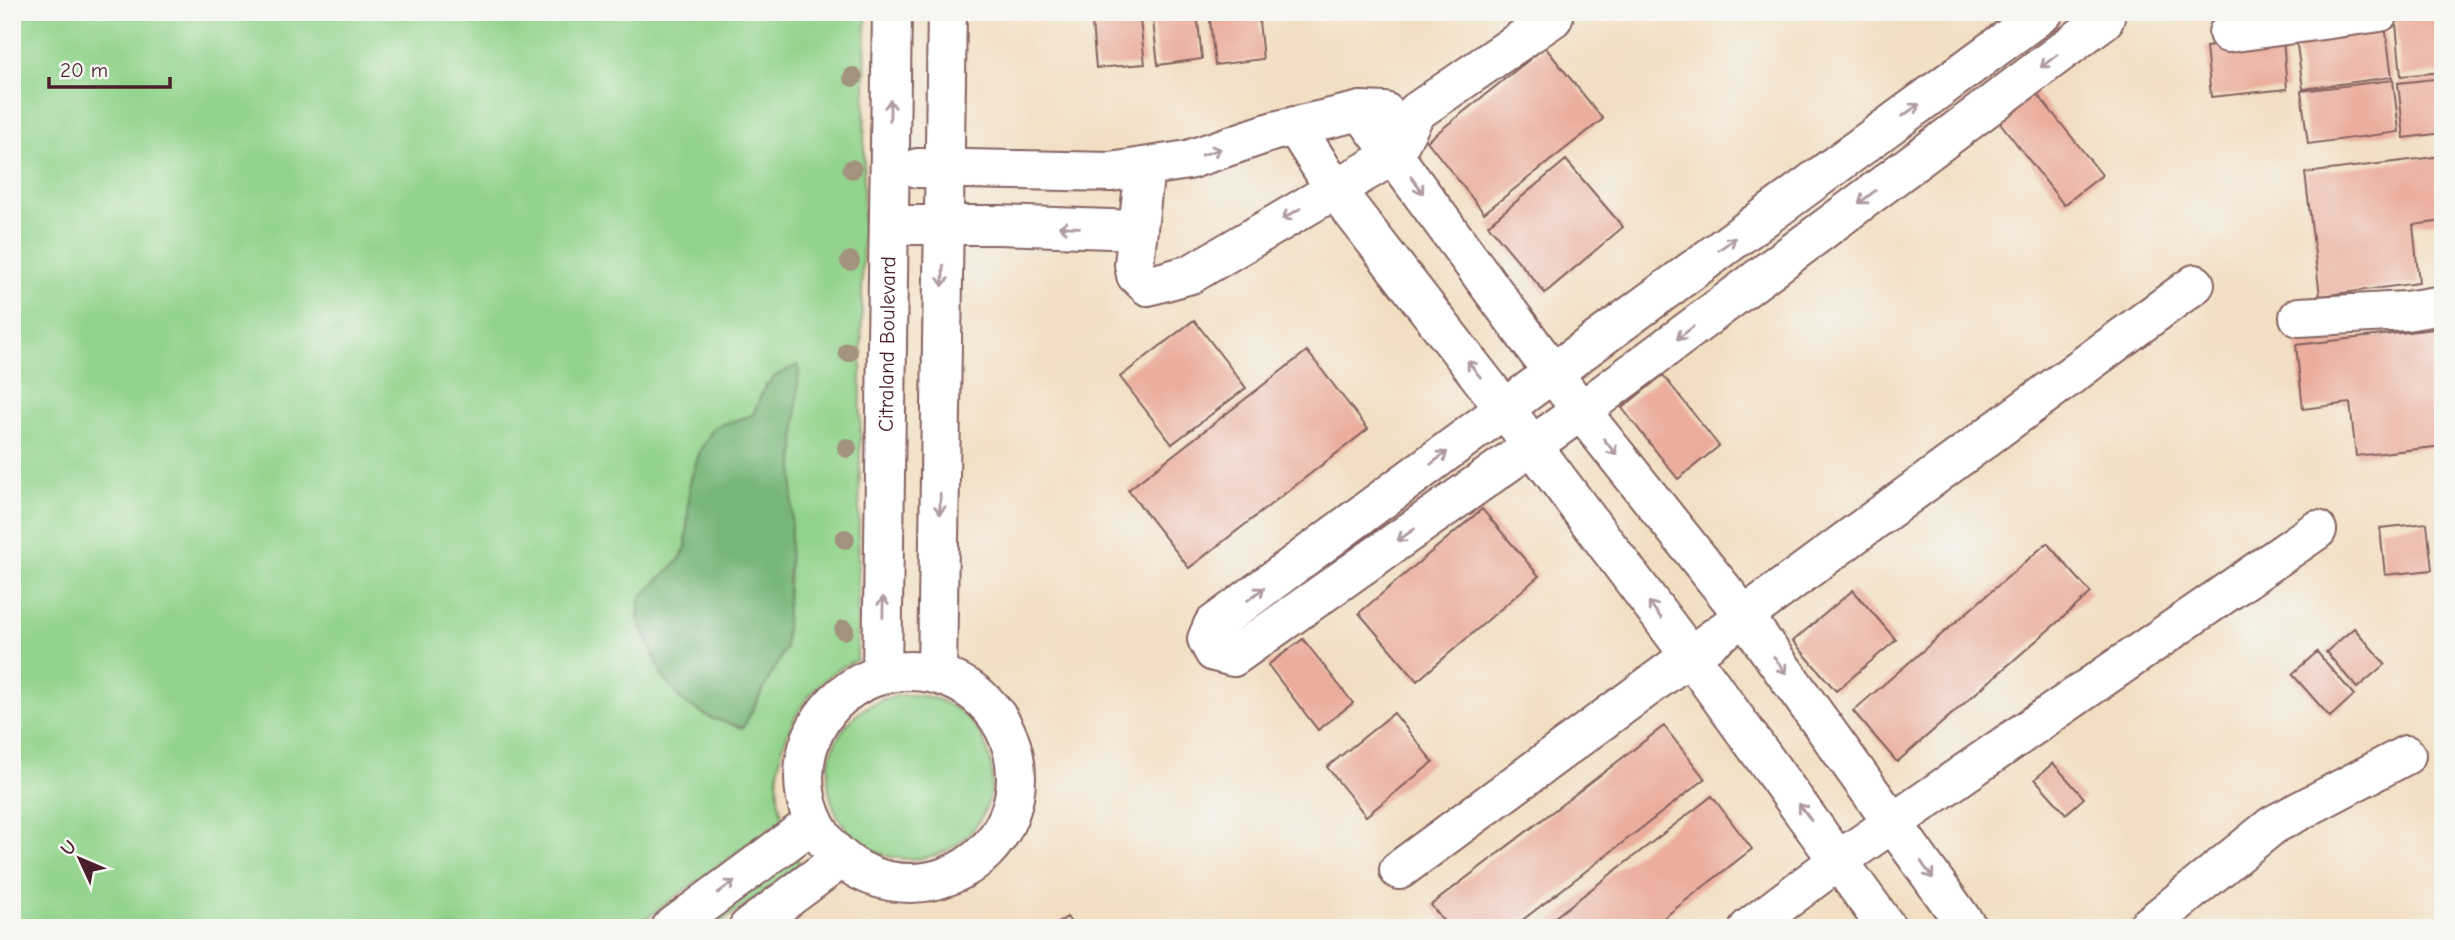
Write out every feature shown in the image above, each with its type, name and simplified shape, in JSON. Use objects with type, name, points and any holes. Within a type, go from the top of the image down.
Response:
[{"type":"street","name":"Citraland Boulevard","points":[[882,675],[892,12]]},
{"type":"street","points":[[937,674],[947,12]]},
{"type":"street","points":[[2044,12],[1213,625],[1207,639],[1214,652],[1233,657],[1581,411],[2104,20],[2102,12]]},
{"type":"street","points":[[2228,33],[2380,12]]},
{"type":"street","points":[[1145,167],[1134,264],[1136,275],[1149,286],[1191,274],[1394,155],[1416,113],[1553,18]]},
{"type":"street","points":[[890,167],[1111,172],[1188,160],[1295,126],[1361,111],[1416,113]]},
{"type":"street","points":[[1361,111],[1581,411],[1745,617],[1968,928]]},
{"type":"street","points":[[1295,126],[1334,188],[1532,445],[1887,928]]},
{"type":"street","points":[[889,225],[1137,230]]},
{"type":"street","points":[[1399,870],[2195,284]]},
{"type":"street","points":[[2299,317],[2406,311],[2443,305]]},
{"type":"street","points":[[1749,928],[1839,860],[2317,530]]},
{"type":"street","points":[[915,671],[937,674],[968,687],[990,705],[1005,728],[1014,754],[1017,782],[1012,809],[1000,835],[982,856],[967,867],[933,881],[905,884],[878,879],[853,867],[832,849],[814,822],[806,800],[804,773],[809,745],[821,720],[839,699],[862,683],[882,675],[915,671]]},
{"type":"street","points":[[2146,928],[2273,825],[2406,755]]},
{"type":"street","points":[[671,928],[814,822]]},
{"type":"street","points":[[748,928],[842,858]]},
{"type":"green space","points":[[12,12],[866,12],[857,660],[837,670],[819,685],[803,704],[791,725],[778,772],[778,795],[783,818],[633,928],[12,928]],"holes":[[[766,383],[663,677],[638,618],[641,597],[680,559],[686,548],[690,482],[700,451],[714,427],[753,415]]]},
{"type":"green space","points":[[799,365],[785,649],[743,728],[711,718],[682,701],[663,677],[638,618],[641,597],[680,559],[686,548],[690,482],[700,451],[714,427],[753,415],[768,383],[780,373]]},
{"type":"green space","points":[[910,695],[941,702],[968,719],[985,746],[992,777],[985,808],[968,835],[941,852],[910,859],[879,852],[852,835],[835,808],[828,777],[835,746],[852,719],[879,702]]},
{"type":"green space","points":[[794,859],[799,860],[799,865],[714,928],[701,928]]},
{"type":"building","points":[[1091,12],[1139,12],[1145,64],[1096,68]]},
{"type":"building","points":[[1152,12],[1197,12],[1202,59],[1158,65]]},
{"type":"building","points":[[1209,12],[1258,12],[1263,59],[1215,65]]},
{"type":"building","points":[[2180,12],[2209,12],[2209,14],[2180,17]]},
{"type":"building","points":[[2443,12],[2443,72],[2401,76],[2395,13]]},
{"type":"building","points":[[2385,25],[2392,77],[2303,89],[2296,38]]},
{"type":"building","points":[[2283,38],[2287,89],[2211,97],[2206,47]]},
{"type":"building","points":[[1545,47],[1603,119],[1484,213],[1427,141]]},
{"type":"building","points":[[2443,78],[2443,133],[2404,138],[2398,83]]},
{"type":"building","points":[[2393,80],[2399,132],[2308,144],[2301,91]]},
{"type":"building","points":[[2035,91],[2102,175],[2064,205],[1998,120]]},
{"type":"building","points":[[2443,156],[2443,221],[2413,225],[2419,283],[2320,296],[2305,173]]},
{"type":"building","points":[[1566,160],[1623,227],[1545,293],[1488,225]]},
{"type":"building","points":[[1194,320],[1246,388],[1172,444],[1120,377]]},
{"type":"building","points":[[2443,328],[2443,446],[2356,456],[2350,403],[2303,409],[2296,345]]},
{"type":"building","points":[[1307,351],[1368,429],[1189,568],[1128,490]]},
{"type":"building","points":[[1663,375],[1719,446],[1678,479],[1622,408]]},
{"type":"building","points":[[1482,509],[1539,576],[1417,681],[1359,613]]},
{"type":"building","points":[[2443,520],[2443,555],[2441,555],[2437,521]]},
{"type":"building","points":[[2427,523],[2432,570],[2385,575],[2380,528]]},
{"type":"building","points":[[2047,543],[2091,593],[1897,762],[1853,711]]},
{"type":"building","points":[[1853,590],[1896,640],[1836,691],[1793,641]]},
{"type":"building","points":[[2354,628],[2385,664],[2357,688],[2326,652]]},
{"type":"building","points":[[1303,639],[1353,703],[1318,730],[1268,665]]},
{"type":"building","points":[[2317,652],[2354,695],[2330,717],[2292,674]]},
{"type":"building","points":[[1394,713],[1433,762],[1366,816],[1327,767]]},
{"type":"building","points":[[1664,726],[1705,779],[1512,928],[1449,928],[1431,905]]},
{"type":"building","points":[[2053,763],[2084,798],[2066,814],[2035,779]]},
{"type":"building","points":[[1712,796],[1752,849],[1651,928],[1541,928]]},
{"type":"building","points":[[1067,917],[1075,928],[1051,928]]}]
